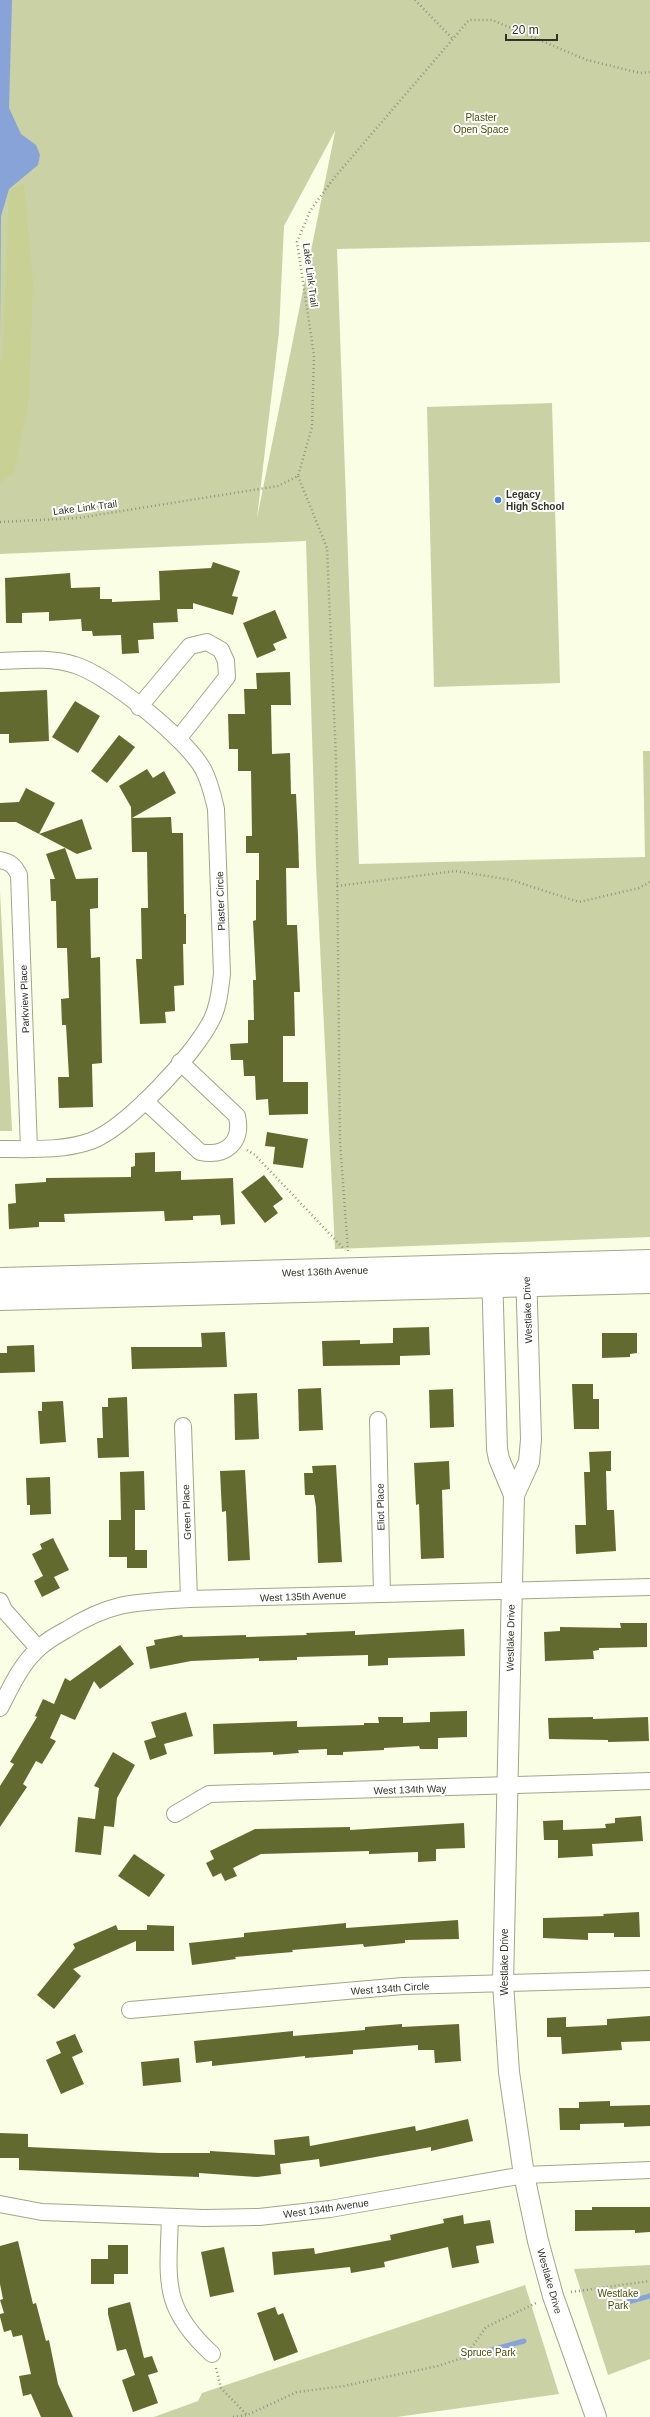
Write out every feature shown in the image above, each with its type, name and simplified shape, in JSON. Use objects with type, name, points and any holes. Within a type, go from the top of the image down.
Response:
[{"type":"main road","name":"West 136th Avenue","points":[[0,1300],[526,1275],[650,1261]]},
{"type":"main road","name":"West 136th Avenue","points":[[526,1275],[650,1282]]},
{"type":"main road","name":"West 136th Avenue","points":[[0,1279],[492,1276]]},
{"type":"street","points":[[139,707],[190,646],[207,642],[222,650],[226,661],[227,677],[178,739]]},
{"type":"street","name":"Plaster Circle","points":[[0,661],[49,660],[77,665],[104,679],[178,739],[203,769],[211,788],[216,810],[222,974],[219,997],[212,1018],[201,1037],[145,1101],[113,1130],[91,1141],[67,1147],[0,1149]]},
{"type":"street","name":"Parkview Place","points":[[0,860],[12,864],[19,874],[29,1149]]},
{"type":"street","points":[[145,1101],[200,1152],[219,1153],[230,1149],[238,1134],[237,1116],[180,1062]]},
{"type":"street","name":"Westlake Drive","points":[[526,1275],[531,1453],[514,1495],[506,1786],[503,1983],[509,2072],[524,2175],[538,2241],[553,2296],[596,2417]]},
{"type":"street","name":"Westlake Drive","points":[[492,1276],[497,1449],[499,1459],[514,1495]]},
{"type":"street","name":"Eliot Place","points":[[378,1420],[382,1594]]},
{"type":"street","name":"Green Place","points":[[184,1426],[189,1599]]},
{"type":"street","name":"West 135th Avenue","points":[[0,1708],[14,1681],[38,1648],[90,1615],[110,1608],[136,1602],[189,1599],[650,1587]]},
{"type":"street","points":[[0,1601],[4,1610],[38,1648]]},
{"type":"street","name":"West 134th Way","points":[[175,1814],[210,1794],[650,1782]]},
{"type":"street","name":"West 134th Circle","points":[[130,2010],[403,1986],[650,1979]]},
{"type":"street","name":"West 134th Avenue","points":[[0,2204],[42,2212],[259,2217],[301,2214],[524,2175],[650,2170]]},
{"type":"street","points":[[170,2216],[168,2275],[176,2310],[192,2336],[212,2354]]},
{"type":"path","points":[[415,0],[452,38]]},
{"type":"path","name":"Lake Link Trail","points":[[0,522],[78,518],[278,486],[298,476],[312,427],[314,355],[297,242],[310,211],[334,178],[452,38],[469,20],[492,20],[587,60],[640,72],[650,72]]},
{"type":"path","points":[[235,1141],[255,1155],[348,1254],[340,1142],[336,759],[327,548],[298,476]]},
{"type":"path","points":[[337,886],[456,871],[511,880],[579,902],[639,888],[650,882]]},
{"type":"path","points":[[233,2417],[247,2415],[297,2392],[344,2386],[438,2366],[465,2357],[486,2327],[553,2296],[582,2290],[650,2281]]},
{"type":"path","points":[[212,2354],[222,2388],[247,2415]]},
{"type":"green space","name":"Plaster Open Space","points":[[0,0],[650,0],[650,242],[337,249],[359,864],[645,857],[643,751],[650,751],[650,1237],[335,1249],[316,865],[306,541],[0,554]],"holes":[[[335,131],[257,518],[279,332],[284,226]]]},
{"type":"green space","points":[[24,184],[33,282],[29,399],[14,473],[0,483],[0,364],[3,355],[9,189]]},
{"type":"green space","points":[[552,403],[560,683],[434,687],[427,407]]},
{"type":"green space","points":[[0,891],[12,1131],[0,1131]]},
{"type":"green space","name":"Westlake Park","points":[[650,2265],[650,2359],[608,2375],[574,2269]]},
{"type":"green space","name":"Spruce Park","points":[[525,2285],[559,2394],[397,2417],[154,2417],[198,2401],[202,2393]]},
{"type":"water","points":[[0,0],[12,0],[9,108],[21,134],[36,145],[40,155],[38,165],[9,189],[1,216],[0,335]]},
{"type":"building","points":[[213,562],[240,571],[232,596],[238,597],[233,615],[193,603],[193,609],[177,609],[178,622],[153,623],[154,639],[138,640],[139,653],[122,654],[121,635],[93,636],[92,631],[82,631],[81,619],[49,621],[49,612],[22,613],[22,623],[6,623],[5,578],[70,573],[71,588],[100,587],[100,599],[112,599],[112,602],[160,600],[159,571],[211,568]]},
{"type":"building","points":[[275,610],[287,638],[273,644],[276,650],[257,658],[243,623]]},
{"type":"building","points":[[290,672],[291,705],[271,705],[272,754],[290,753],[291,794],[296,794],[298,835],[299,868],[286,868],[287,925],[297,925],[300,992],[294,992],[295,1036],[283,1036],[283,1082],[308,1082],[308,1114],[269,1115],[268,1099],[256,1100],[255,1076],[244,1076],[243,1060],[231,1060],[230,1044],[248,1043],[248,1020],[254,1020],[253,980],[256,980],[253,921],[256,920],[256,880],[259,880],[259,853],[246,853],[246,836],[252,836],[251,771],[238,771],[238,749],[229,749],[228,714],[245,714],[244,689],[257,689],[256,673]]},
{"type":"building","points":[[47,690],[49,741],[9,743],[9,734],[0,734],[0,692]]},
{"type":"building","points":[[75,701],[100,716],[78,753],[52,737]]},
{"type":"building","points":[[119,735],[135,747],[107,783],[91,771]]},
{"type":"building","points":[[147,769],[153,778],[164,771],[176,793],[132,818],[171,817],[172,833],[183,833],[186,944],[183,944],[184,985],[174,986],[175,1011],[165,1012],[166,1023],[140,1024],[136,959],[142,959],[141,908],[148,908],[147,852],[132,852],[131,807],[119,786]]},
{"type":"building","points":[[26,788],[55,803],[39,834],[16,822],[0,822],[0,803],[19,802]]},
{"type":"building","points":[[82,819],[92,849],[77,854],[39,834]]},
{"type":"building","points":[[65,848],[76,879],[98,878],[98,908],[90,909],[91,958],[100,957],[102,1063],[92,1064],[93,1107],[59,1108],[58,1077],[69,1077],[66,1025],[62,1025],[61,999],[69,998],[67,948],[57,948],[56,901],[51,901],[50,879],[55,879],[46,854]]},
{"type":"building","points":[[267,1132],[308,1139],[303,1168],[273,1164],[275,1147],[265,1146]]},
{"type":"building","points":[[155,1152],[155,1172],[181,1171],[181,1180],[233,1178],[235,1224],[221,1225],[220,1215],[193,1216],[193,1220],[165,1221],[164,1211],[64,1214],[65,1222],[39,1222],[39,1227],[9,1229],[8,1204],[16,1203],[15,1184],[46,1182],[46,1178],[131,1177],[131,1167],[135,1166],[135,1153]]},
{"type":"building","points":[[264,1175],[283,1199],[273,1206],[278,1213],[265,1223],[241,1192]]},
{"type":"building","points":[[429,1327],[430,1355],[400,1356],[400,1365],[323,1366],[322,1341],[360,1340],[360,1344],[393,1343],[393,1328]]},
{"type":"building","points":[[225,1332],[227,1367],[132,1369],[131,1347],[202,1347],[201,1333]]},
{"type":"building","points":[[602,1333],[637,1333],[637,1353],[630,1354],[630,1357],[602,1358]]},
{"type":"building","points":[[34,1345],[35,1372],[0,1373],[0,1353],[7,1353],[7,1346]]},
{"type":"building","points":[[572,1384],[593,1384],[593,1399],[599,1399],[599,1429],[574,1429]]},
{"type":"building","points":[[321,1388],[323,1430],[299,1431],[298,1389]]},
{"type":"building","points":[[453,1389],[454,1427],[430,1428],[429,1390]]},
{"type":"building","points":[[257,1393],[259,1439],[235,1440],[234,1394]]},
{"type":"building","points":[[127,1397],[129,1457],[98,1458],[97,1438],[103,1438],[102,1407],[108,1407],[108,1398]]},
{"type":"building","points":[[63,1401],[66,1442],[40,1444],[38,1411],[42,1411],[42,1402]]},
{"type":"building","points":[[611,1451],[611,1471],[606,1471],[607,1510],[614,1510],[616,1551],[576,1554],[575,1525],[586,1525],[584,1472],[590,1472],[589,1452]]},
{"type":"building","points":[[449,1461],[450,1489],[442,1490],[444,1558],[421,1559],[419,1504],[416,1505],[414,1463]]},
{"type":"building","points":[[336,1465],[342,1562],[318,1563],[316,1507],[314,1495],[305,1495],[304,1473],[313,1473],[312,1466]]},
{"type":"building","points":[[245,1470],[250,1560],[228,1561],[226,1511],[222,1512],[220,1471]]},
{"type":"building","points":[[144,1471],[145,1510],[135,1510],[135,1550],[147,1550],[147,1568],[127,1568],[127,1557],[109,1557],[109,1520],[121,1520],[120,1472]]},
{"type":"building","points":[[50,1477],[51,1514],[30,1515],[30,1505],[27,1505],[26,1478]]},
{"type":"building","points":[[53,1538],[69,1570],[54,1577],[60,1588],[42,1597],[34,1581],[43,1576],[32,1554],[42,1549],[40,1544]]},
{"type":"building","points":[[620,1623],[647,1623],[647,1647],[599,1648],[599,1650],[593,1651],[594,1659],[545,1661],[544,1632],[560,1631],[560,1627],[621,1628]]},
{"type":"building","points":[[464,1629],[465,1656],[388,1658],[388,1665],[368,1666],[368,1655],[297,1657],[297,1660],[259,1661],[259,1658],[191,1661],[150,1669],[146,1647],[155,1645],[154,1640],[182,1635],[183,1637],[246,1635],[246,1637],[307,1635],[306,1633],[355,1631],[355,1635]]},
{"type":"building","points":[[120,1645],[134,1664],[100,1689],[94,1681],[75,1720],[61,1714],[50,1738],[56,1741],[42,1764],[36,1761],[23,1784],[27,1787],[0,1827],[0,1786],[14,1764],[10,1762],[37,1717],[35,1716],[43,1699],[54,1704],[65,1678],[70,1681]]},
{"type":"building","points":[[467,1711],[467,1737],[438,1738],[438,1749],[420,1749],[419,1746],[384,1748],[384,1750],[343,1752],[343,1755],[327,1755],[327,1749],[298,1750],[299,1753],[273,1755],[273,1752],[214,1754],[213,1724],[297,1721],[297,1727],[364,1725],[364,1723],[379,1723],[378,1717],[403,1717],[403,1723],[430,1722],[430,1712]]},
{"type":"building","points":[[186,1712],[193,1736],[164,1744],[167,1754],[150,1760],[144,1741],[156,1737],[151,1722]]},
{"type":"building","points":[[593,1717],[593,1719],[648,1717],[649,1741],[608,1742],[608,1740],[549,1739],[548,1718]]},
{"type":"building","points":[[113,1752],[135,1765],[117,1798],[114,1827],[104,1826],[101,1855],[75,1852],[78,1817],[95,1819],[99,1788],[94,1786]]},
{"type":"building","points":[[641,1816],[643,1841],[592,1844],[593,1856],[558,1858],[558,1840],[544,1840],[543,1821],[563,1820],[563,1830],[606,1828],[605,1824],[615,1823],[615,1818]]},
{"type":"building","points":[[464,1823],[465,1848],[436,1849],[436,1861],[418,1862],[418,1852],[369,1854],[369,1851],[261,1854],[233,1868],[237,1876],[225,1881],[221,1873],[213,1877],[206,1863],[214,1859],[210,1851],[255,1829],[350,1827],[350,1830]]},
{"type":"building","points":[[134,1854],[165,1875],[149,1897],[118,1876]]},
{"type":"building","points":[[639,1912],[640,1937],[614,1937],[614,1933],[588,1933],[588,1940],[543,1938],[543,1918],[604,1916],[603,1914]]},
{"type":"building","points":[[458,1920],[459,1939],[405,1940],[405,1943],[364,1947],[363,1944],[292,1950],[293,1952],[235,1957],[236,1959],[192,1965],[189,1943],[244,1937],[244,1933],[346,1923],[346,1928]]},
{"type":"building","points":[[116,1925],[118,1930],[147,1930],[147,1925],[174,1926],[174,1951],[136,1951],[136,1941],[73,1969],[81,1976],[54,2009],[37,1995],[75,1948],[73,1944]]},
{"type":"building","points":[[650,2016],[650,2041],[621,2042],[622,2050],[562,2054],[561,2037],[547,2037],[547,2018],[566,2017],[566,2027],[607,2025],[607,2019]]},
{"type":"building","points":[[402,2024],[402,2027],[459,2024],[461,2061],[435,2063],[434,2050],[418,2050],[418,2045],[353,2050],[353,2054],[305,2058],[305,2056],[212,2066],[212,2061],[196,2063],[194,2041],[293,2031],[293,2036],[365,2030],[365,2027]]},
{"type":"building","points":[[75,2034],[83,2052],[72,2057],[84,2084],[61,2094],[46,2060],[61,2053],[56,2042]]},
{"type":"building","points":[[179,2058],[181,2082],[143,2086],[141,2062]]},
{"type":"building","points":[[610,2101],[610,2106],[650,2105],[650,2126],[624,2127],[624,2123],[580,2124],[580,2130],[560,2130],[559,2108],[579,2108],[579,2102]]},
{"type":"building","points":[[468,2119],[473,2141],[431,2151],[431,2147],[320,2167],[319,2159],[280,2164],[281,2174],[257,2177],[199,2173],[199,2177],[19,2170],[19,2158],[0,2158],[0,2133],[28,2134],[28,2147],[160,2153],[210,2153],[210,2151],[275,2155],[274,2140],[309,2136],[310,2146],[415,2126],[416,2131]]},
{"type":"building","points":[[592,2207],[650,2207],[650,2232],[635,2233],[635,2230],[575,2231],[575,2210],[592,2210]]},
{"type":"building","points":[[463,2215],[464,2224],[490,2220],[494,2243],[476,2246],[479,2263],[452,2268],[448,2247],[384,2262],[385,2267],[351,2273],[350,2267],[274,2275],[272,2252],[314,2248],[315,2254],[391,2240],[390,2235],[444,2223],[443,2219]]},
{"type":"building","points":[[18,2241],[33,2304],[36,2303],[46,2341],[49,2340],[58,2384],[73,2417],[41,2417],[31,2394],[23,2396],[19,2376],[31,2374],[22,2335],[13,2337],[11,2330],[4,2332],[0,2317],[0,2314],[4,2313],[0,2300],[3,2299],[0,2284],[0,2246]]},
{"type":"building","points":[[108,2245],[128,2245],[128,2274],[114,2274],[114,2284],[91,2284],[91,2259],[108,2259]]},
{"type":"building","points":[[224,2247],[234,2292],[210,2297],[201,2252]]},
{"type":"building","points":[[130,2302],[144,2358],[152,2356],[158,2372],[148,2375],[158,2403],[133,2412],[122,2380],[135,2375],[126,2349],[117,2351],[108,2314],[108,2308]]},
{"type":"building","points":[[275,2307],[278,2315],[283,2313],[298,2352],[274,2361],[257,2313]]},
{"type":"waterway","points":[[610,2307],[650,2296]]},
{"type":"waterway","points":[[465,2357],[524,2341]]},
{"type":"place","name":"Legacy High School","points":[[498,500]]}]
